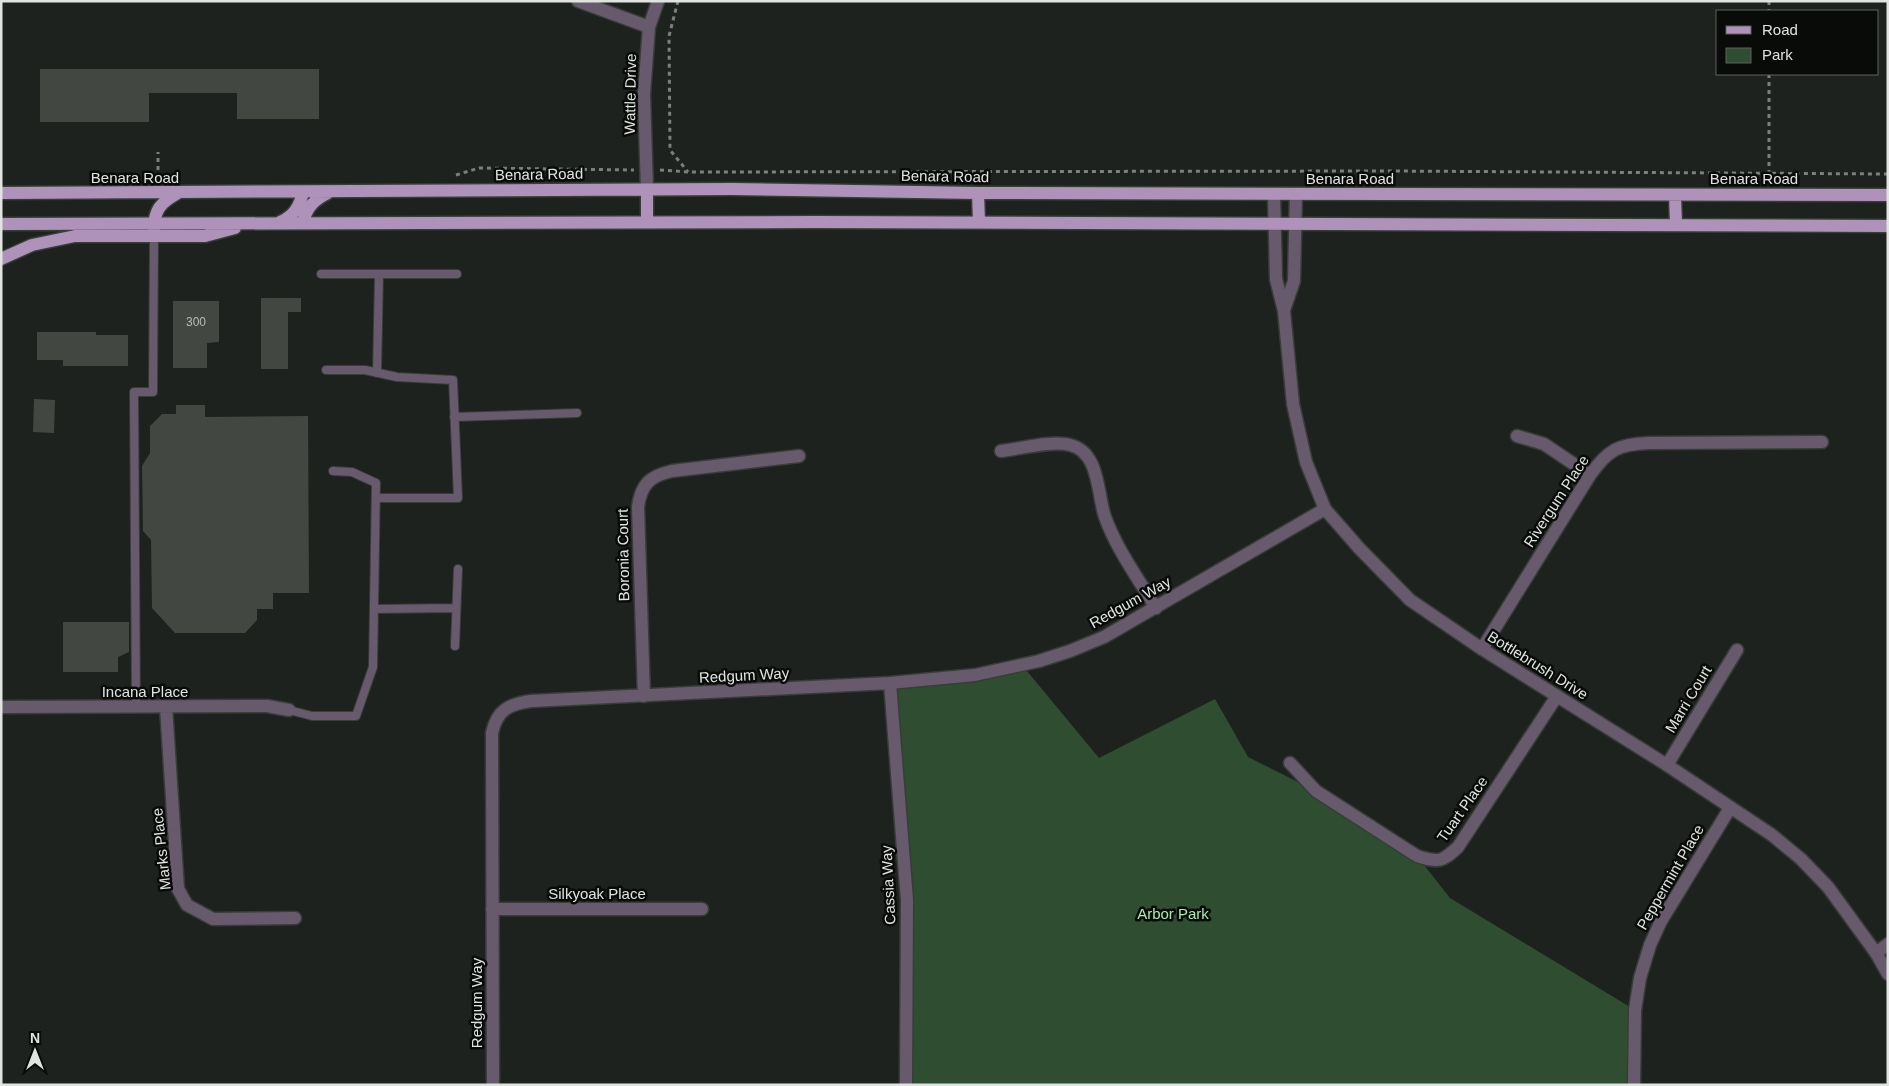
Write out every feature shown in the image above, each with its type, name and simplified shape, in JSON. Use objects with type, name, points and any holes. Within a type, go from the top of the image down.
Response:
[{"type":"main road","name":"Benara Road","points":[[1,193],[328,193],[647,190],[1888,196]]},
{"type":"main road","points":[[647,190],[647,222]]},
{"type":"main road","points":[[154,229],[156,213],[161,205],[179,193]]},
{"type":"main road","points":[[280,193],[327,222]]},
{"type":"main road","points":[[303,193],[303,222]]},
{"type":"main road","points":[[303,193],[303,222]]},
{"type":"main road","points":[[279,222],[289,218],[303,207],[328,193]]},
{"type":"main road","points":[[978,193],[979,222]]},
{"type":"main road","points":[[1675,195],[1676,225]]},
{"type":"main road","points":[[1,224],[154,229],[205,236],[252,223],[279,222],[1274,222],[1888,226]]},
{"type":"main road","points":[[1,258],[32,245],[75,236],[154,229]]},
{"type":"street","points":[[578,1],[649,27]]},
{"type":"street","name":"Wattle Drive","points":[[647,190],[644,94],[649,27],[658,1]]},
{"type":"street","name":"Bottlebrush Drive","points":[[1274,194],[1276,279],[1284,311],[1290,386],[1297,428],[1306,462],[1325,509],[1359,548],[1410,600],[1482,649],[1667,765],[1772,835],[1801,859],[1828,887],[1876,953],[1888,974]]},
{"type":"street","name":"Bottlebrush Drive","points":[[1284,311],[1294,281],[1297,223],[1296,194]]},
{"type":"street","points":[[1517,436],[1544,444],[1590,474]]},
{"type":"street","name":"Rivergum Place","points":[[1482,649],[1590,474],[1606,455],[1618,447],[1631,444],[1822,442]]},
{"type":"street","points":[[1001,451],[1055,444],[1070,444],[1080,449],[1087,456],[1093,468],[1105,515],[1114,539],[1156,608]]},
{"type":"street","name":"Boronia Court","points":[[644,696],[639,494],[647,482],[657,474],[799,456]]},
{"type":"street","name":"Redgum Way","points":[[493,1085],[492,733],[495,721],[504,710],[516,703],[890,684],[974,675],[1039,660],[1070,651],[1104,637],[1325,509]]},
{"type":"street","name":"Marri Court","points":[[1667,765],[1737,650]]},
{"type":"street","name":"Cassia Way","points":[[890,684],[907,900],[906,1085]]},
{"type":"street","name":"Tuart Place","points":[[1290,763],[1316,791],[1417,856],[1430,860],[1446,859],[1458,847],[1557,696]]},
{"type":"street","name":"Incana Place","points":[[1,707],[267,706],[289,710]]},
{"type":"street","name":"Marks Place","points":[[166,707],[178,889],[187,905],[213,919],[295,918]]},
{"type":"street","name":"Peppermint Place","points":[[1634,1085],[1635,1010],[1640,978],[1650,945],[1661,920],[1730,808]]},
{"type":"street","name":"Silkyoak Place","points":[[492,909],[702,909]]},
{"type":"street","points":[[1876,953],[1888,944]]},
{"type":"lane","points":[[136,707],[134,392],[153,392],[154,229]]},
{"type":"lane","points":[[321,274],[457,274]]},
{"type":"lane","points":[[377,373],[379,274]]},
{"type":"lane","points":[[326,370],[365,370],[397,377],[453,380],[458,498],[376,498]]},
{"type":"lane","points":[[454,417],[577,413]]},
{"type":"lane","points":[[289,710],[312,716],[356,716],[373,667],[376,483],[352,472],[333,471]]},
{"type":"lane","points":[[455,646],[458,569]]},
{"type":"lane","points":[[374,609],[455,608]]},
{"type":"path","points":[[678,1],[669,36],[670,150],[689,172]]},
{"type":"path","points":[[1769,75],[1769,173]]},
{"type":"path","points":[[158,152],[158,178]]},
{"type":"path","points":[[646,170],[689,172],[1401,171],[1888,174]]},
{"type":"green space","name":"Arbor Park","points":[[1022,665],[1099,758],[1215,699],[1248,757],[1316,791],[1417,856],[1450,898],[1635,1010],[1628,1085],[906,1085],[907,900],[890,683]]},
{"type":"building","points":[[40,69],[319,69],[319,119],[237,119],[237,93],[149,93],[149,122],[40,122]]},
{"type":"building","points":[[261,298],[301,298],[301,312],[288,312],[288,369],[261,369]]},
{"type":"building","points":[[173,301],[219,301],[219,342],[207,343],[207,368],[173,368]]},
{"type":"building","points":[[37,332],[96,332],[96,335],[128,335],[128,366],[63,366],[63,360],[37,360]]},
{"type":"building","points":[[34,399],[55,400],[54,433],[33,432]]},
{"type":"building","points":[[176,405],[205,405],[205,417],[308,416],[309,593],[273,593],[273,609],[257,609],[257,620],[245,633],[175,633],[152,608],[151,540],[143,531],[142,466],[150,453],[150,426],[162,414],[176,414]]},
{"type":"building","points":[[63,622],[129,622],[129,652],[118,657],[118,672],[63,672]]}]
